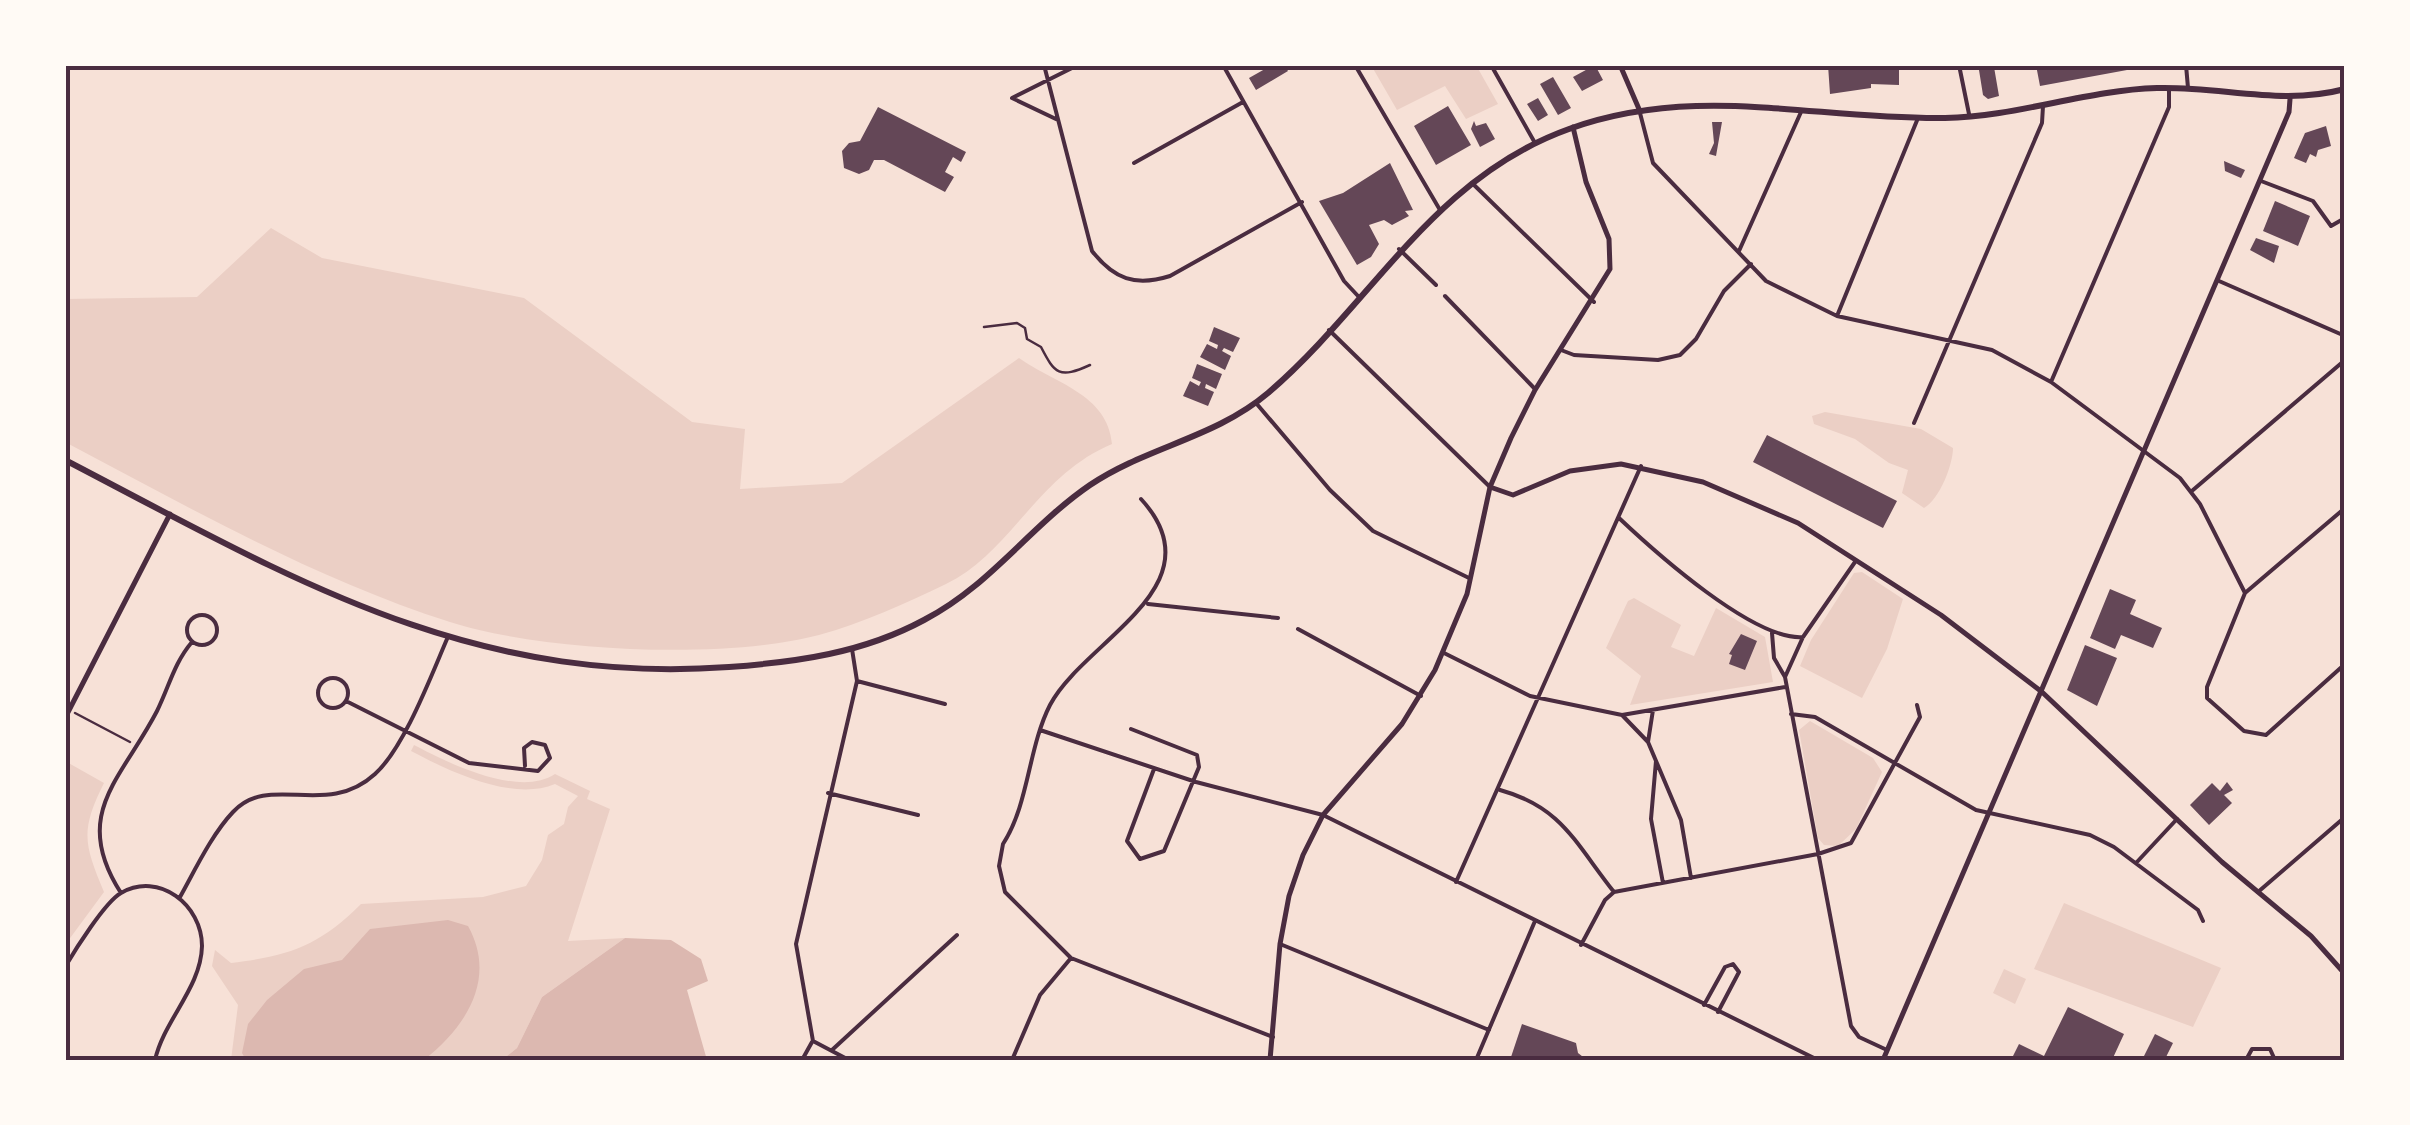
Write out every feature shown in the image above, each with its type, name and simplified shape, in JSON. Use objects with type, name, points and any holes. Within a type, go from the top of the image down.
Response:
[{"type":"main road","points":[[65,460],[349,605],[447,639],[510,656],[597,668],[683,670],[777,663],[852,649],[889,637],[951,606],[984,582],[1064,505],[1114,471],[1199,436],[1256,402],[1440,210],[1472,183],[1535,143],[1572,128],[1639,109],[1714,102],[1801,112],[1918,118],[1970,116],[2168,88],[2290,99],[2345,89]]},
{"type":"street","points":[[1044,65],[1092,251],[1106,269],[1126,281],[1150,282],[1170,276],[1302,202]]},
{"type":"street","points":[[1058,120],[1012,98],[1078,65]]},
{"type":"street","points":[[1223,65],[1344,281],[1358,296]]},
{"type":"street","points":[[1356,65],[1440,210]]},
{"type":"street","points":[[1491,65],[1535,143]]},
{"type":"street","points":[[1620,65],[1639,109],[1653,163],[1766,281],[1837,316],[2005,355],[2051,382],[2146,450],[2192,492],[2245,593]]},
{"type":"street","points":[[1960,65],[1970,116]]},
{"type":"street","points":[[2186,65],[2188,88]]},
{"type":"street","points":[[2051,382],[2169,107],[2168,88]]},
{"type":"street","points":[[1883,1060],[2219,281],[2289,112],[2290,99]]},
{"type":"street","points":[[1134,163],[1243,102]]},
{"type":"street","points":[[1914,423],[2042,123],[2043,106]]},
{"type":"street","points":[[1739,251],[1801,112]]},
{"type":"street","points":[[1837,316],[1918,118]]},
{"type":"street","points":[[1270,1060],[1280,944],[1295,875],[1323,815],[1420,696],[1444,653],[1471,579],[1490,487],[1535,390],[1594,302],[1610,270],[1611,250],[1586,182],[1572,128]]},
{"type":"street","points":[[2260,181],[2313,201],[2331,226],[2345,218]]},
{"type":"street","points":[[1472,183],[1594,302]]},
{"type":"street","points":[[1399,249],[1436,285]]},
{"type":"street","points":[[1561,350],[1574,355],[1658,360],[1680,355],[1696,339],[1724,291],[1750,264]]},
{"type":"street","points":[[2219,281],[2345,336]]},
{"type":"street","points":[[1444,296],[1535,390]]},
{"type":"street","points":[[1328,329],[1490,487],[1513,495],[1588,466],[1641,466],[1678,473],[1736,495],[1857,558],[2042,692],[2344,970]]},
{"type":"street","points":[[2192,492],[2345,360]]},
{"type":"street","points":[[1256,402],[1330,490],[1373,531],[1471,579]]},
{"type":"street","points":[[1456,882],[1641,466]]},
{"type":"street","points":[[1141,499],[1160,526],[1164,554],[1148,604],[1069,677],[1040,730],[1000,866],[1006,892],[1070,958],[1272,1037]]},
{"type":"street","points":[[2345,508],[2245,593],[2207,687],[2214,708],[2255,736],[2275,731],[2345,664]]},
{"type":"street","points":[[65,717],[170,514]]},
{"type":"street","points":[[1619,518],[1680,572],[1772,633],[1802,636]]},
{"type":"street","points":[[1857,558],[1802,636],[1785,677],[1785,687],[1851,1026],[1859,1037],[1888,1050]]},
{"type":"street","points":[[1148,604],[1167,610],[1237,610],[1278,618]]},
{"type":"street","points":[[205,615],[214,620],[218,630],[211,643],[192,642],[187,633],[192,620],[205,615]]},
{"type":"street","points":[[1298,629],[1420,696]]},
{"type":"street","points":[[1772,633],[1774,658],[1785,677]]},
{"type":"street","points":[[180,896],[233,811],[274,792],[312,798],[355,788],[385,762],[447,639]]},
{"type":"street","points":[[120,893],[107,871],[98,832],[108,790],[158,710],[178,660],[192,642]]},
{"type":"street","points":[[802,1060],[813,1041],[796,944],[857,680],[852,649]]},
{"type":"street","points":[[1444,653],[1540,698],[1622,715],[1785,687]]},
{"type":"street","points":[[334,678],[344,682],[346,701],[339,707],[325,706],[318,694],[321,684],[334,678]]},
{"type":"street","points":[[857,680],[945,704]]},
{"type":"street","points":[[346,701],[469,763],[538,770],[550,758],[545,745],[532,742],[524,748],[525,766]]},
{"type":"street","points":[[1582,946],[1604,900],[1614,892],[1818,854],[1855,839],[1920,716],[1917,705]]},
{"type":"street","points":[[1648,742],[1652,710]]},
{"type":"street","points":[[1792,714],[1815,717],[1988,813],[2090,836],[2136,863],[2198,910],[2204,921]]},
{"type":"street","points":[[1622,715],[1648,742],[1681,820],[1691,878]]},
{"type":"street","points":[[1131,729],[1196,755],[1196,782],[1164,851],[1140,859],[1127,840],[1154,769]]},
{"type":"street","points":[[1040,730],[1196,782],[1323,815],[1818,1060]]},
{"type":"street","points":[[1656,761],[1650,820],[1663,883]]},
{"type":"street","points":[[1500,790],[1532,798],[1550,810],[1614,892]]},
{"type":"street","points":[[828,793],[918,815]]},
{"type":"street","points":[[2257,893],[2345,817]]},
{"type":"street","points":[[2136,863],[2177,819]]},
{"type":"street","points":[[66,964],[120,893],[148,886],[180,896],[194,916],[202,950],[195,977],[156,1060]]},
{"type":"street","points":[[1476,1060],[1535,920]]},
{"type":"street","points":[[832,1050],[957,936]]},
{"type":"street","points":[[1280,944],[1488,1030]]},
{"type":"street","points":[[1012,1060],[1040,996],[1070,958]]},
{"type":"street","points":[[1704,1005],[1726,967],[1733,964],[1739,972],[1718,1012]]},
{"type":"street","points":[[813,1041],[849,1060]]},
{"type":"street","points":[[2246,1060],[2252,1049],[2260,1046],[2270,1049],[2275,1060]]},
{"type":"path","points":[[984,327],[1016,322],[1025,328],[1028,339],[1041,347],[1056,372],[1073,373],[1090,365]]},
{"type":"path","points":[[70,710],[136,745]]},
{"type":"shaded area","points":[[1371,65],[1476,65],[1498,104],[1466,119],[1445,86],[1397,110]]},
{"type":"shaded area","points":[[271,228],[322,258],[524,298],[692,422],[745,429],[740,489],[842,483],[1019,358],[1090,401],[1101,413],[1112,444],[1063,475],[969,570],[915,599],[819,635],[734,648],[634,649],[534,640],[450,622],[302,564],[65,442],[65,299],[197,297]]},
{"type":"shaded area","points":[[1825,412],[1921,429],[1953,448],[1948,472],[1935,497],[1924,508],[1902,493],[1908,470],[1889,463],[1855,439],[1814,424],[1812,416]]},
{"type":"shaded area","points":[[1862,572],[1903,599],[1887,649],[1862,698],[1800,666],[1811,640],[1854,573]]},
{"type":"shaded area","points":[[1634,598],[1681,625],[1671,647],[1694,656],[1716,608],[1765,637],[1773,682],[1630,705],[1641,676],[1606,648],[1628,601]]},
{"type":"shaded area","points":[[1810,721],[1873,758],[1882,772],[1856,829],[1838,846],[1824,845],[1818,838],[1799,730]]},
{"type":"shaded area","points":[[414,745],[464,768],[504,780],[540,780],[555,774],[590,791],[587,799],[610,809],[568,941],[625,938],[542,997],[517,1048],[502,1060],[231,1060],[238,1005],[212,966],[215,950],[231,963],[270,957],[317,939],[361,904],[483,897],[526,886],[542,860],[548,835],[564,824],[568,807],[578,796],[555,784],[520,789],[481,782],[411,751]]},
{"type":"shaded area","points":[[65,761],[104,783],[91,814],[88,838],[104,892],[65,945]]},
{"type":"shaded area","points":[[2064,903],[2221,968],[2193,1027],[2034,969]]},
{"type":"shaded area","points":[[448,920],[468,926],[476,945],[478,982],[473,1000],[453,1032],[424,1060],[246,1060],[242,1053],[248,1024],[267,1000],[304,969],[342,960],[370,929]]},
{"type":"shaded area","points":[[625,938],[671,940],[701,959],[708,981],[687,990],[707,1060],[502,1060],[517,1048],[542,997]]},
{"type":"shaded area","points":[[2004,969],[2026,979],[2015,1004],[1993,993]]},
{"type":"building","points":[[1272,65],[1284,65],[1288,71],[1256,90],[1249,78]]},
{"type":"building","points":[[1595,65],[1603,80],[1582,91],[1573,77]]},
{"type":"building","points":[[1828,65],[1899,65],[1899,85],[1871,84],[1871,88],[1830,94]]},
{"type":"building","points":[[2036,65],[2126,65],[2127,70],[2040,86]]},
{"type":"building","points":[[1994,67],[1999,96],[1988,99],[1983,95],[1979,70]]},
{"type":"building","points":[[1553,77],[1571,108],[1558,115],[1540,84]]},
{"type":"building","points":[[1538,98],[1548,115],[1538,121],[1527,104]]},
{"type":"building","points":[[1448,106],[1471,145],[1436,165],[1414,126]]},
{"type":"building","points":[[878,107],[966,152],[961,162],[953,157],[945,172],[954,177],[945,192],[884,160],[874,160],[869,170],[859,174],[844,168],[842,151],[849,143],[860,141]]},
{"type":"building","points":[[1474,121],[1476,126],[1486,123],[1495,139],[1480,147],[1471,129]]},
{"type":"building","points":[[1712,122],[1722,122],[1716,156],[1709,154],[1714,143]]},
{"type":"building","points":[[2326,126],[2331,146],[2318,150],[2316,157],[2310,154],[2306,163],[2294,158],[2305,133]]},
{"type":"building","points":[[2224,161],[2245,170],[2241,178],[2225,171]]},
{"type":"building","points":[[1390,163],[1413,210],[1405,211],[1409,216],[1392,225],[1384,220],[1369,225],[1379,244],[1371,257],[1357,265],[1319,201],[1343,193]]},
{"type":"building","points":[[2275,201],[2310,216],[2298,246],[2263,231]]},
{"type":"building","points":[[2256,238],[2279,246],[2274,263],[2250,250]]},
{"type":"building","points":[[1214,327],[1240,338],[1233,352],[1224,348],[1222,351],[1231,356],[1225,370],[1200,357],[1207,344],[1217,349],[1218,345],[1209,341]]},
{"type":"building","points":[[1197,364],[1222,374],[1216,389],[1206,384],[1205,388],[1214,392],[1208,406],[1183,396],[1190,381],[1199,386],[1201,382],[1192,378]]},
{"type":"building","points":[[1767,435],[1897,501],[1883,528],[1753,462]]},
{"type":"building","points":[[2110,589],[2136,600],[2130,614],[2162,628],[2153,648],[2121,635],[2115,649],[2090,638]]},
{"type":"building","points":[[1741,634],[1757,641],[1745,670],[1729,664],[1729,654]]},
{"type":"building","points":[[2085,645],[2117,658],[2097,706],[2067,690]]},
{"type":"building","points":[[2227,782],[2233,790],[2224,795],[2232,803],[2209,825],[2190,805],[2212,783],[2220,791]]},
{"type":"building","points":[[2068,1007],[2124,1034],[2112,1060],[2011,1060],[2019,1044],[2044,1056]]},
{"type":"building","points":[[1522,1024],[1576,1043],[1578,1053],[1587,1060],[1510,1060]]},
{"type":"building","points":[[2155,1034],[2173,1043],[2165,1060],[2142,1060]]}]
